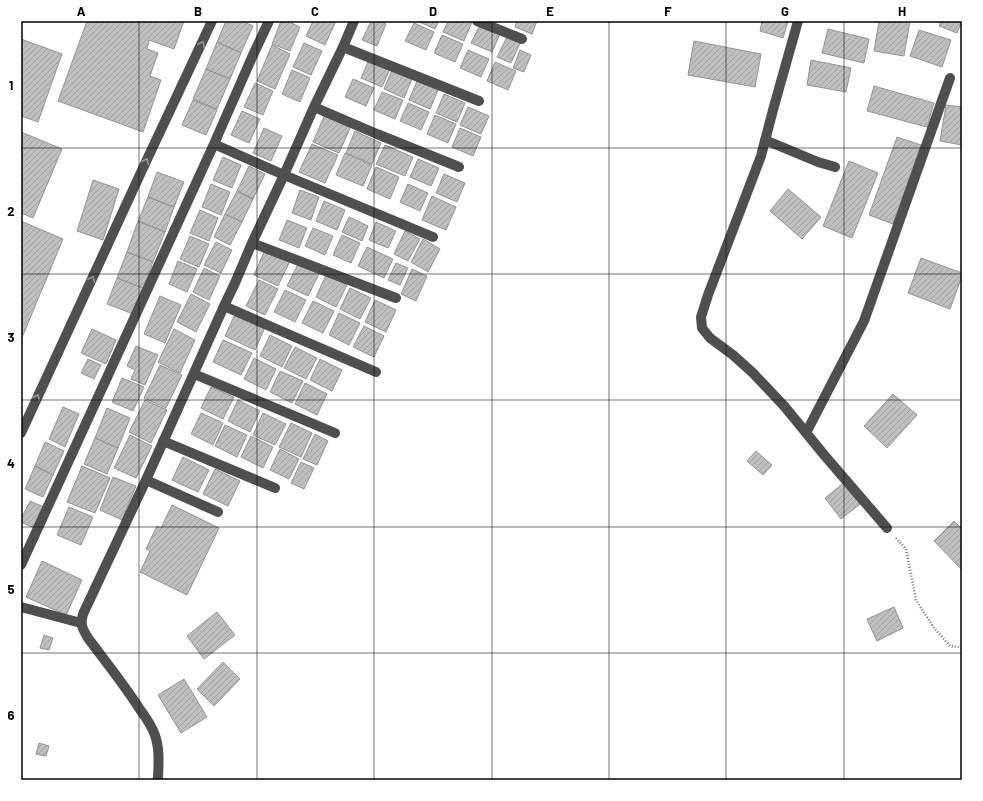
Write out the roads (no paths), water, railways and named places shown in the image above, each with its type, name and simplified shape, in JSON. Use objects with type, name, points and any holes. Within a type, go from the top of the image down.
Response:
[{"type":"street","points":[[21,433],[212,21]]},
{"type":"street","points":[[21,565],[269,21]]},
{"type":"street","points":[[158,780],[159,759],[157,743],[149,723],[124,686],[88,638],[81,623],[83,614],[146,480],[252,243],[354,21]]},
{"type":"street","points":[[477,21],[522,39]]},
{"type":"street","points":[[798,21],[761,156],[708,295],[701,317],[702,328],[710,338],[733,355],[753,373],[785,407],[887,528]]},
{"type":"street","points":[[343,47],[479,101]]},
{"type":"street","points":[[806,433],[864,321],[950,78]]},
{"type":"street","points":[[314,107],[459,167]]},
{"type":"street","points":[[765,140],[818,162],[835,167]]},
{"type":"street","points":[[214,144],[433,237]]},
{"type":"street","points":[[252,243],[396,298]]},
{"type":"street","points":[[224,306],[376,372]]},
{"type":"street","points":[[194,374],[336,433]]},
{"type":"street","points":[[163,440],[275,488]]},
{"type":"street","points":[[146,480],[218,512]]},
{"type":"street","points":[[21,607],[81,623]]}]
